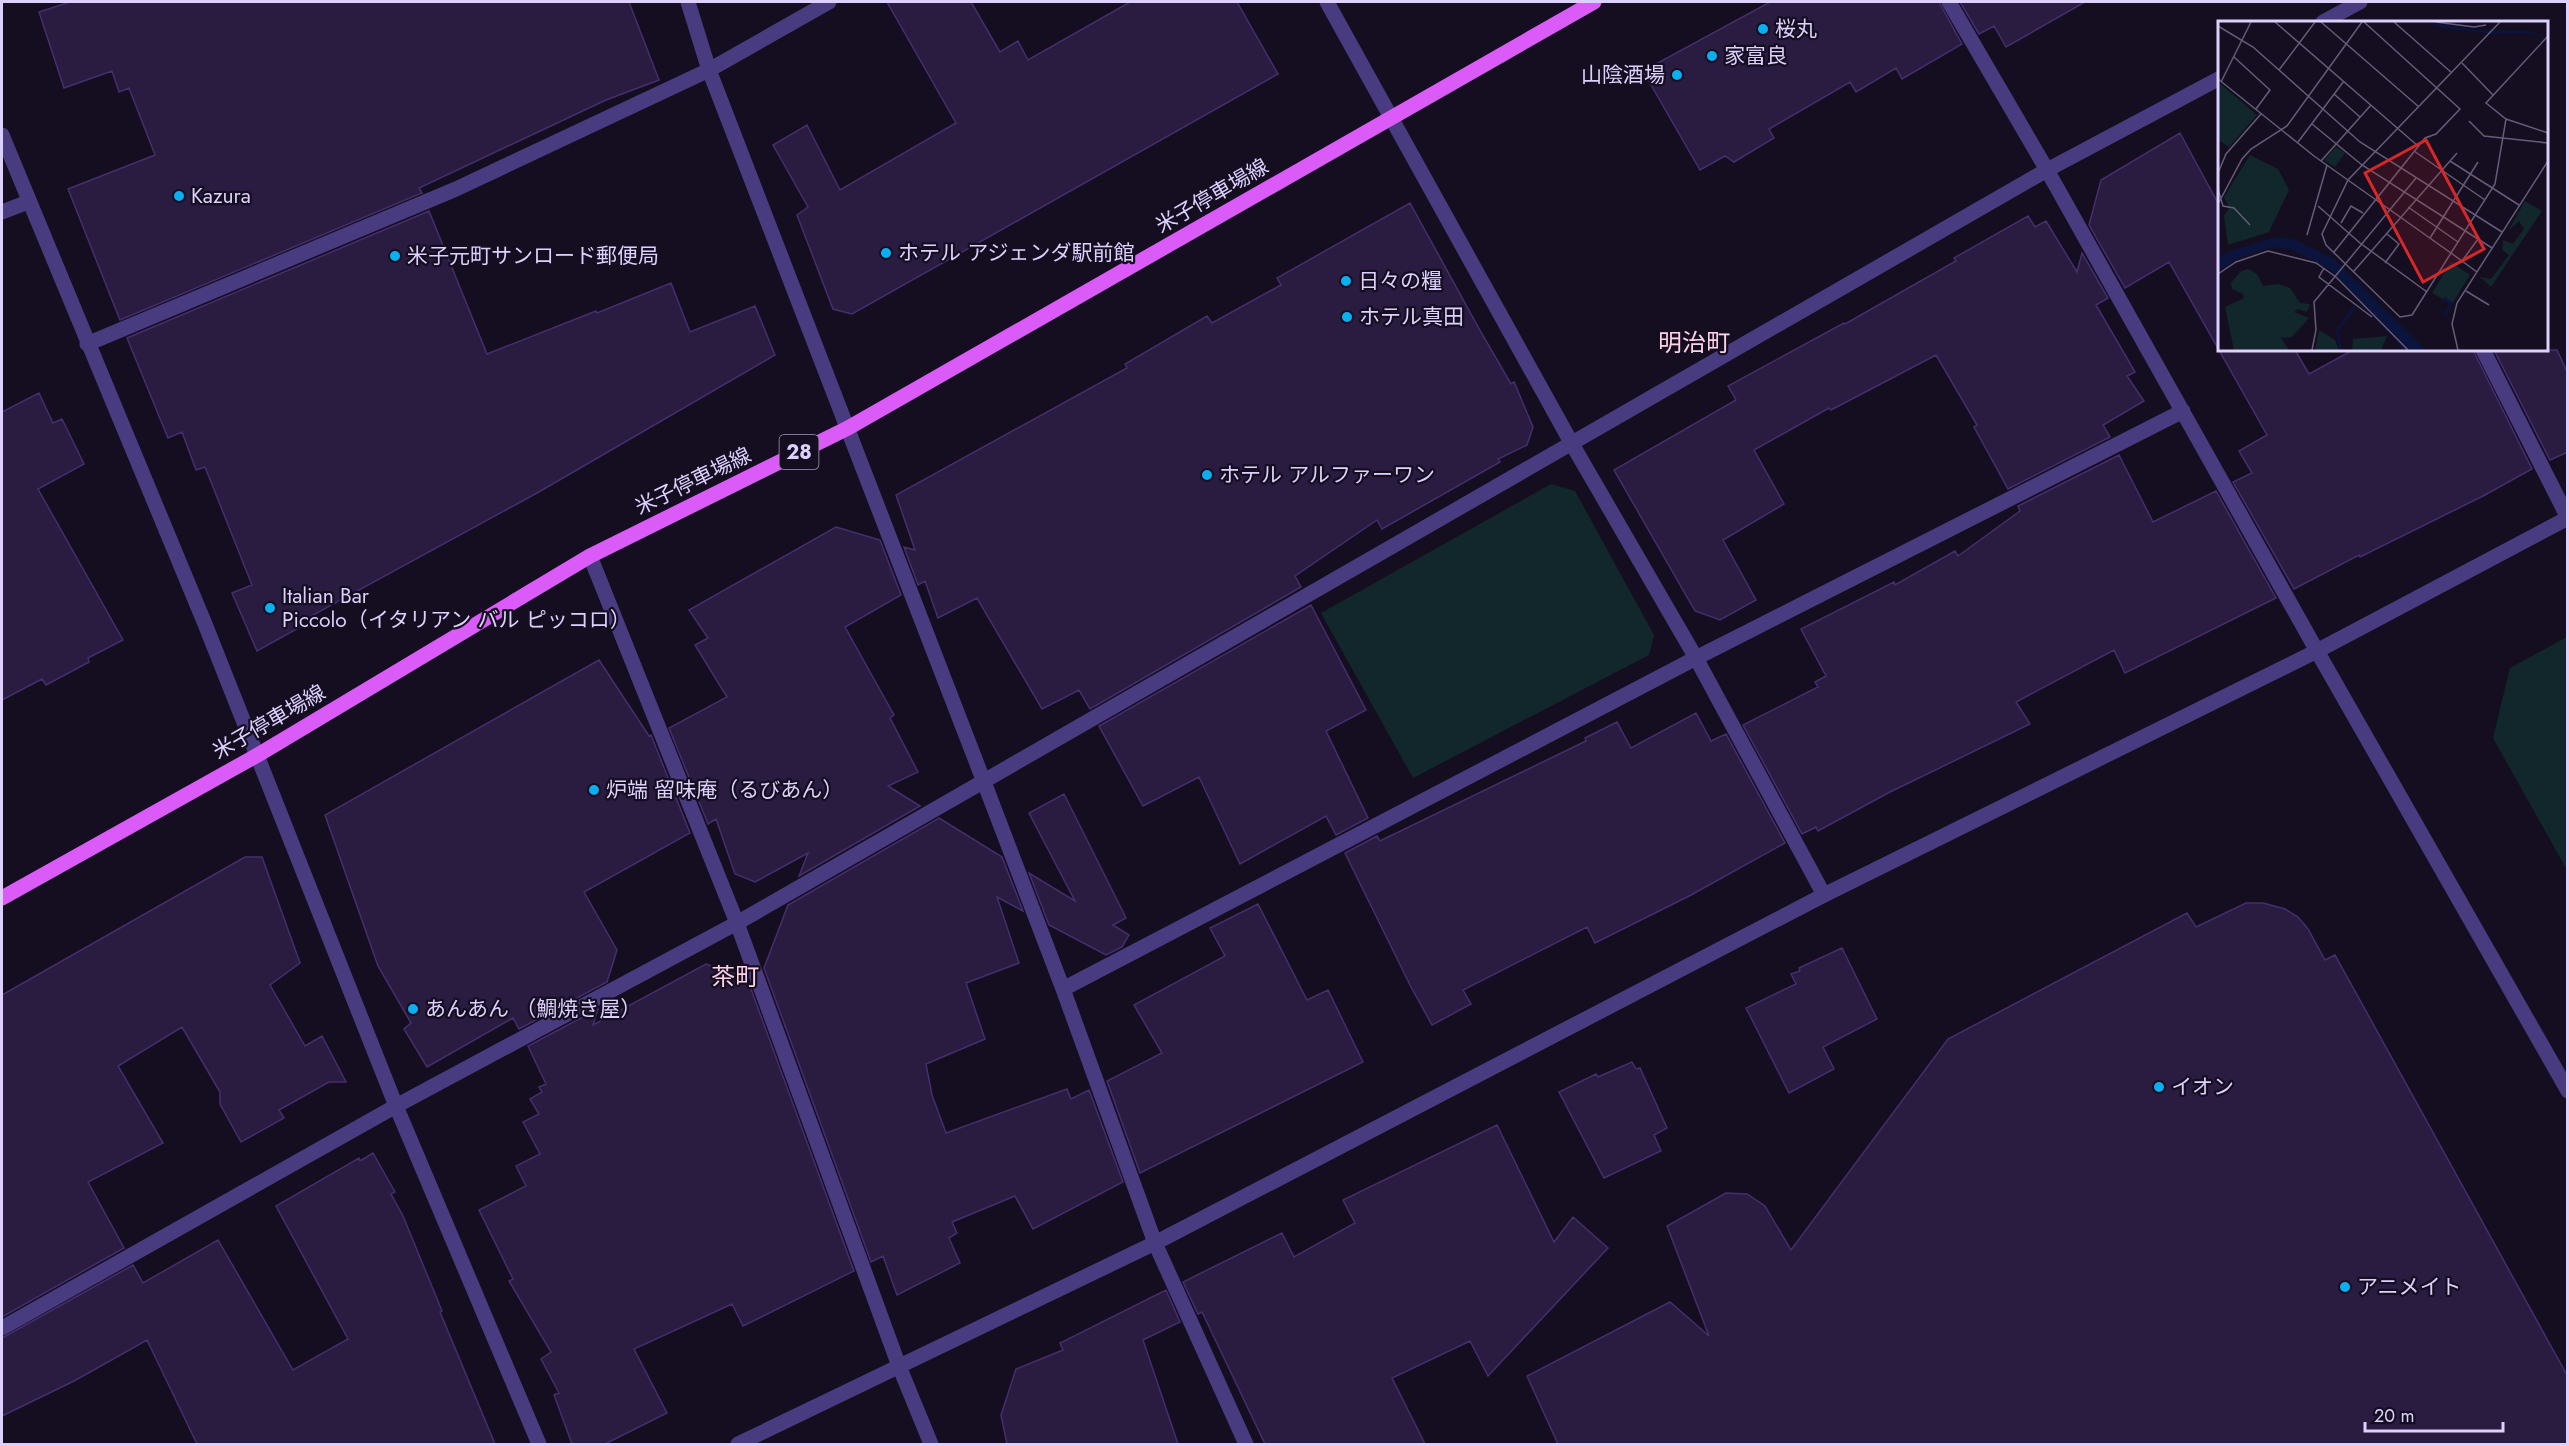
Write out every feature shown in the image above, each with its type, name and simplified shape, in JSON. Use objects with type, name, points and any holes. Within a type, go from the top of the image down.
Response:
[{"type":"main road","name":"米子停車場線","points":[[2,898],[256,756],[590,556],[848,428],[1594,2]]},
{"type":"street","points":[[688,2],[709,70],[1063,989],[1155,1243],[1246,1444]]},
{"type":"street","points":[[87,344],[456,189],[709,70],[829,2]]},
{"type":"street","points":[[1327,2],[1572,444],[1696,658],[1824,895]]},
{"type":"street","points":[[1949,2],[2047,170],[2317,651],[2568,1091]]},
{"type":"street","points":[[2325,21],[2360,2]]},
{"type":"street","points":[[2,1328],[396,1106],[737,923],[2047,170],[2218,79]]},
{"type":"street","points":[[2,135],[205,624],[396,1106],[539,1444]]},
{"type":"street","points":[[2,212],[28,202]]},
{"type":"street","points":[[738,1444],[1155,1243],[1824,895],[2317,651],[2568,518],[2484,351]]},
{"type":"street","points":[[1063,989],[1696,658],[2182,411]]},
{"type":"street","points":[[590,556],[737,923],[899,1366],[931,1444]]},
{"type":"green space","points":[[1551,484],[1575,491],[1654,635],[1649,655],[1413,778],[1321,613]]},
{"type":"green space","points":[[2567,637],[2567,870],[2493,738],[2510,668]]},
{"type":"building","points":[[70,2],[629,2],[659,80],[606,100],[419,188],[422,193],[120,320],[68,189],[155,155],[129,88],[119,92],[112,71],[64,88],[39,12]]},
{"type":"building","points":[[887,2],[971,2],[1000,52],[1018,41],[1028,60],[1130,2],[1237,2],[1278,74],[852,314],[833,309],[797,215],[808,207],[773,145],[807,125],[840,190],[956,123]]},
{"type":"building","points":[[1770,2],[1939,2],[1962,44],[1902,79],[1896,68],[1856,92],[1850,82],[1769,129],[1774,138],[1734,162],[1725,156],[1700,170],[1643,71]]},
{"type":"building","points":[[1960,2],[2085,2],[2006,47],[1994,26],[1979,34]]},
{"type":"building","points":[[2180,133],[2218,203],[2218,348],[2169,262],[2125,288],[2089,225],[2101,180]]},
{"type":"building","points":[[1410,203],[1511,384],[1514,382],[1533,427],[1527,445],[1498,459],[1500,462],[1382,529],[1377,520],[1295,576],[1301,587],[1090,709],[1079,690],[1042,709],[977,598],[938,618],[925,581],[918,585],[904,547],[915,550],[896,495],[1127,368],[1125,364],[1207,316],[1212,323],[1281,285],[1277,278]]},
{"type":"building","points":[[429,211],[487,354],[671,283],[690,332],[755,306],[775,355],[537,493],[302,621],[304,625],[257,651],[232,593],[252,585],[205,467],[196,470],[182,432],[168,438],[127,338]]},
{"type":"building","points":[[2028,216],[2035,227],[2046,221],[2077,272],[2082,253],[2108,298],[2096,305],[2135,372],[2127,376],[2144,401],[2103,425],[2110,437],[2008,489],[1974,427],[1977,425],[1936,355],[1831,410],[1829,408],[1754,450],[1784,504],[1723,540],[1756,600],[1720,620],[1695,611],[1614,470],[1736,400],[1728,386],[1845,324],[1956,261],[1954,258]]},
{"type":"building","points":[[2557,350],[2568,374],[2568,452],[2550,460],[2495,351]]},
{"type":"building","points":[[2219,351],[2296,351],[2309,374],[2351,351],[2473,351],[2532,469],[2483,496],[2360,557],[2359,555],[2294,589],[2233,482],[2252,473],[2239,451],[2267,435]]},
{"type":"building","points":[[39,393],[53,423],[62,419],[84,464],[38,489],[123,640],[88,658],[89,662],[46,685],[42,679],[2,700],[2,412]]},
{"type":"building","points":[[2119,455],[2153,522],[2216,491],[2276,598],[2125,673],[2114,650],[2016,702],[2030,724],[1888,793],[1818,831],[1816,827],[1802,834],[1743,725],[1818,687],[1815,682],[1826,676],[1801,629],[1894,582],[1895,585],[1955,551],[1958,556],[2020,511],[2018,506]]},
{"type":"building","points":[[836,527],[880,540],[901,595],[845,627],[894,715],[890,718],[918,772],[888,786],[920,806],[799,876],[808,853],[755,882],[735,874],[716,819],[708,824],[669,728],[727,697],[695,645],[708,638],[689,610]]},
{"type":"building","points":[[1311,605],[1366,710],[1326,731],[1368,818],[1336,835],[1326,816],[1240,864],[1199,777],[1143,806],[1099,726]]},
{"type":"building","points":[[599,660],[649,736],[651,735],[690,833],[584,892],[617,950],[607,982],[519,1029],[513,1018],[427,1067],[404,1029],[411,1023],[378,966],[325,815]]},
{"type":"building","points":[[1696,713],[1711,741],[1726,734],[1785,843],[1691,895],[1595,943],[1587,927],[1463,990],[1471,1004],[1432,1025],[1345,853],[1377,836],[1380,841],[1586,741],[1585,738],[1617,722],[1631,748]]},
{"type":"building","points":[[1064,794],[1126,918],[1113,925],[1129,935],[1122,947],[1106,955],[1049,925],[1029,873],[1075,901],[1029,813]]},
{"type":"building","points":[[939,818],[1002,857],[1023,911],[997,897],[1019,963],[966,983],[985,1039],[926,1064],[932,1095],[946,1133],[1067,1089],[1071,1099],[1089,1090],[1123,1182],[1033,1229],[1015,1196],[952,1222],[957,1233],[949,1238],[960,1263],[897,1295],[883,1256],[871,1262],[764,968],[788,905]]},
{"type":"building","points":[[245,857],[262,857],[300,963],[270,985],[305,1046],[322,1036],[346,1082],[329,1082],[279,1110],[284,1118],[241,1142],[220,1104],[220,1092],[182,1027],[118,1066],[163,1143],[88,1182],[124,1248],[2,1317],[2,995]]},
{"type":"building","name":"イオン","points":[[2246,903],[2263,903],[2285,909],[2298,917],[2308,929],[2325,960],[2335,955],[2568,1377],[2568,1444],[1558,1444],[1527,1376],[1670,1302],[1709,1336],[1667,1226],[1726,1193],[1747,1194],[1765,1206],[1791,1250],[1948,1039],[2187,913],[2196,927]]},
{"type":"building","points":[[1258,904],[1307,1000],[1328,990],[1363,1062],[1140,1173],[1107,1081],[1162,1053],[1134,1005],[1225,956],[1210,928]]},
{"type":"building","points":[[1842,948],[1877,1019],[1823,1047],[1834,1069],[1789,1093],[1746,1008],[1796,984],[1791,974]]},
{"type":"building","points":[[706,964],[747,978],[854,1271],[743,1326],[732,1304],[634,1349],[667,1413],[605,1444],[572,1444],[554,1395],[559,1393],[541,1359],[551,1352],[509,1281],[513,1279],[479,1210],[526,1186],[516,1166],[540,1154],[523,1122],[539,1114],[530,1099],[542,1092],[539,1087],[546,1084],[528,1046],[598,1009],[593,1025]]},
{"type":"building","points":[[1632,1062],[1636,1069],[1640,1068],[1667,1128],[1654,1135],[1661,1151],[1604,1178],[1559,1092],[1596,1074],[1598,1077]]},
{"type":"building","points":[[1497,1125],[1554,1242],[1573,1217],[1608,1248],[1488,1376],[1470,1341],[1392,1378],[1425,1444],[1265,1444],[1202,1312],[1198,1314],[1183,1282],[1282,1233],[1294,1257],[1355,1223],[1343,1200]]},
{"type":"building","points":[[373,1153],[395,1192],[391,1194],[403,1216],[495,1444],[197,1444],[147,1340],[74,1381],[2,1416],[2,1338],[133,1265],[143,1283],[218,1240],[293,1370],[348,1339],[276,1206],[359,1158],[360,1161]]},
{"type":"building","points":[[1166,1290],[1180,1322],[1143,1340],[1178,1444],[1007,1444],[1001,1415],[1016,1369],[1063,1350],[1060,1343]]},
{"type":"place","name":"桜丸","points":[[1763,29]]},
{"type":"place","name":"家富良","points":[[1712,56]]},
{"type":"place","name":"山陰酒場","points":[[1677,75]]},
{"type":"place","name":"Kazura","points":[[179,196]]},
{"type":"place","name":"ホテル アジェンダ駅前館","points":[[886,253]]},
{"type":"place","name":"米子元町サンロード郵便局","points":[[395,256]]},
{"type":"place","name":"日々の糧","points":[[1346,281]]},
{"type":"place","name":"ホテル真田","points":[[1347,317]]},
{"type":"place","name":"ホテル アルファーワン","points":[[1207,475]]},
{"type":"place","name":"Italian Bar Piccolo（イタリアン バル ピッコロ）","points":[[270,608]]},
{"type":"place","name":"炉端 留味庵（るびあん）","points":[[594,790]]},
{"type":"place","name":"あんあん （鯛焼き屋）","points":[[413,1009]]},
{"type":"place","name":"イオン","points":[[2159,1087]]},
{"type":"place","name":"アニメイト","points":[[2345,1287]]},
{"type":"district","name":"明治町","points":[[1694,342]]},
{"type":"district","name":"茶町","points":[[735,976]]}]
